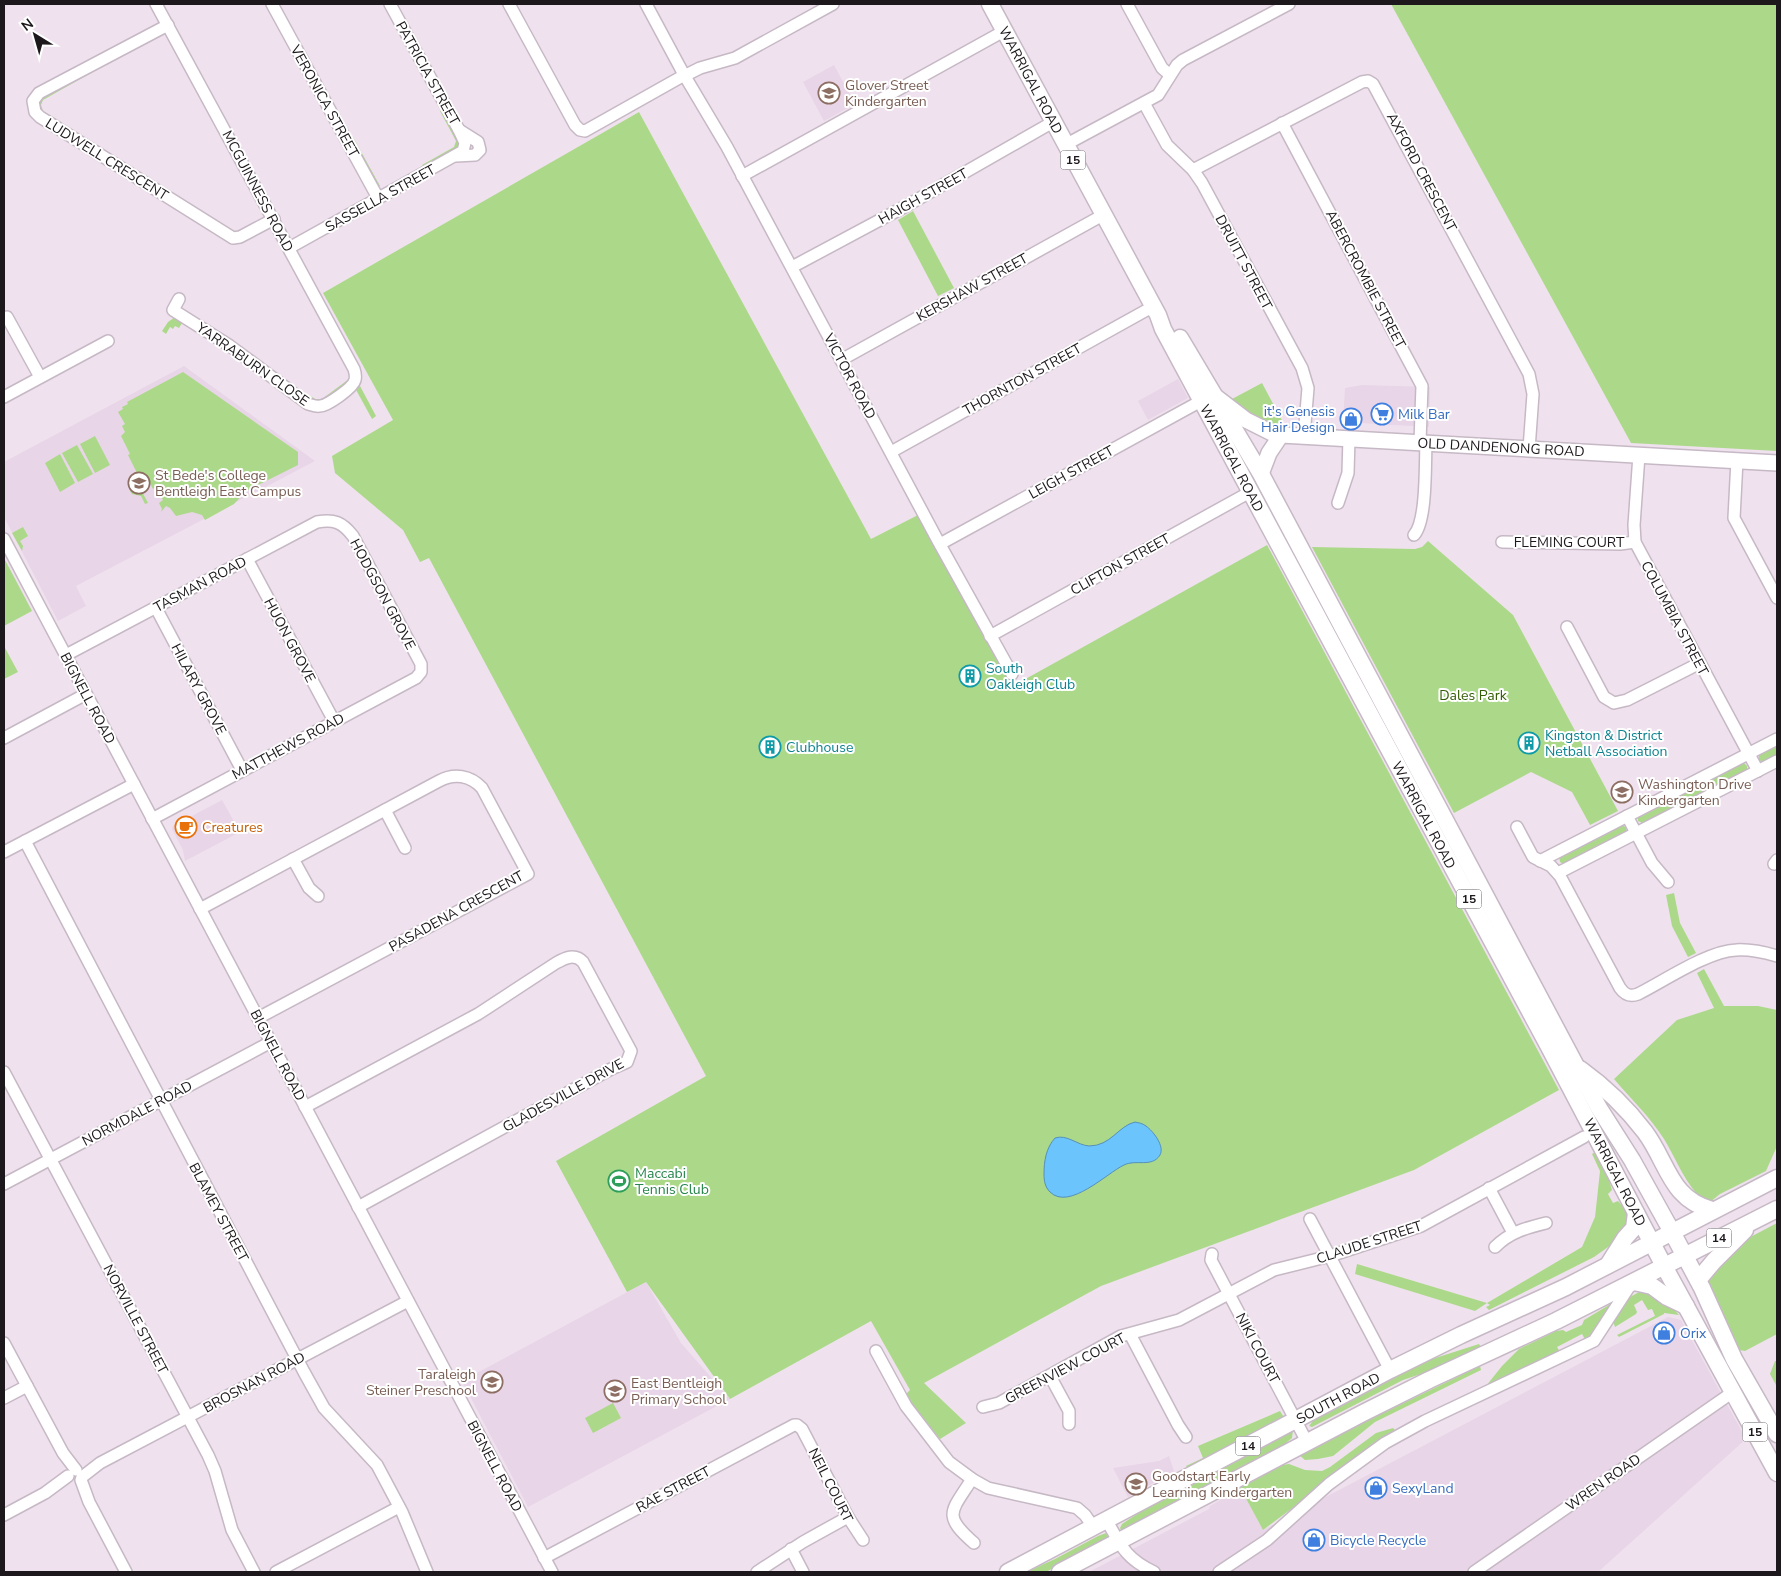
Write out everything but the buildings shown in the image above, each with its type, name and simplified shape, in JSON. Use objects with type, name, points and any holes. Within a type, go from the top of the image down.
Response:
[{"type":"highway","name":"WARRIGAL ROAD","points":[[990,4],[1156,310],[1172,324],[1209,399],[1227,449],[1664,1266],[1777,1473]]},
{"type":"highway","name":"WARRIGAL ROAD","points":[[1209,399],[1243,441],[1441,809],[1472,872],[1576,1066],[1599,1108],[1632,1160],[1698,1280],[1734,1359],[1777,1434]]},
{"type":"highway","points":[[1576,1066],[1604,1086],[1631,1114],[1650,1140],[1680,1190],[1697,1206],[1712,1210]]},
{"type":"highway","name":"14","points":[[1672,1232],[1777,1178]]},
{"type":"highway","name":"14","points":[[1685,1256],[1777,1209]]},
{"type":"highway","points":[[1608,1265],[1625,1238],[1634,1228],[1636,1213]]},
{"type":"highway","points":[[1698,1280],[1714,1260],[1735,1242],[1754,1221]]},
{"type":"highway","name":"SOUTH ROAD","points":[[1008,1572],[1390,1370],[1566,1287],[1672,1232]]},
{"type":"highway","name":"SOUTH ROAD","points":[[1060,1572],[1429,1380],[1548,1325],[1685,1256]]},
{"type":"highway","points":[[1633,1282],[1652,1286],[1667,1297],[1686,1306]]},
{"type":"main road","points":[[1209,399],[1243,419],[1278,435],[1261,474]]},
{"type":"main road","name":"OLD DANDENONG ROAD","points":[[1227,449],[1256,436],[1278,435],[1777,462]]},
{"type":"street","name":"MCGUINNESS ROAD","points":[[156,4],[354,368],[356,379]]},
{"type":"street","name":"VERONICA STREET","points":[[272,4],[378,198]]},
{"type":"street","name":"PATRICIA STREET","points":[[390,4],[465,143]]},
{"type":"street","points":[[509,4],[575,125],[580,130],[585,131],[684,75],[700,68],[736,58],[833,4]]},
{"type":"street","name":"VICTOR ROAD","points":[[646,4],[684,75],[717,129],[1012,674]]},
{"type":"street","points":[[1127,4],[1162,68],[1170,75]]},
{"type":"street","points":[[1065,144],[1158,95],[1177,65],[1183,60],[1289,4]]},
{"type":"street","name":"LUDWELL CRESCENT","points":[[168,25],[37,94],[33,102],[35,112],[40,117],[233,238],[240,238],[274,219]]},
{"type":"street","points":[[742,176],[1004,30]]},
{"type":"street","name":"AXFORD CRESCENT","points":[[1193,170],[1362,82],[1368,81],[1375,86],[1529,374],[1532,387],[1529,449]]},
{"type":"street","name":"DRUITT STREET","points":[[1144,103],[1167,145],[1193,170],[1206,191],[1304,374],[1308,388],[1304,436]]},
{"type":"street","name":"HAIGH STREET","points":[[792,267],[906,206],[1053,122]]},
{"type":"street","name":"ABERCROMBIE STREET","points":[[1282,123],[1422,386],[1422,514],[1420,526],[1414,535]]},
{"type":"street","points":[[454,156],[475,155],[480,150],[478,142],[459,130]]},
{"type":"street","name":"SASSELLA STREET","points":[[289,248],[463,152],[465,143]]},
{"type":"street","name":"KERSHAW STREET","points":[[841,360],[1103,215]]},
{"type":"street","name":"YARRABURN CLOSE","points":[[180,299],[170,315],[230,346],[308,404],[318,407],[326,405],[352,386],[356,379]]},
{"type":"street","name":"THORNTON STREET","points":[[891,452],[1156,310]]},
{"type":"street","points":[[7,317],[40,377]]},
{"type":"street","points":[[4,397],[108,341]]},
{"type":"street","name":"LEIGH STREET","points":[[940,544],[1209,399]]},
{"type":"street","points":[[1338,503],[1348,474],[1349,438]]},
{"type":"street","name":"COLUMBIA STREET","points":[[1639,455],[1634,525],[1635,542],[1758,771]]},
{"type":"street","points":[[1737,460],[1734,518],[1777,598]]},
{"type":"street","name":"CLIFTON STREET","points":[[990,636],[1250,492]]},
{"type":"street","name":"TASMAN ROAD","points":[[66,655],[317,522],[328,520],[336,522]]},
{"type":"street","name":"HODGSON GROVE","points":[[336,522],[346,527],[353,536],[421,664],[421,672]]},
{"type":"street","name":"BIGNELL ROAD","points":[[4,539],[552,1572]]},
{"type":"street","name":"FLEMING COURT","points":[[1502,542],[1620,544],[1635,542]]},
{"type":"street","name":"HUON GROVE","points":[[247,559],[334,722]]},
{"type":"street","name":"HILARY GROVE","points":[[156,608],[242,770]]},
{"type":"street","points":[[1567,627],[1604,697],[1614,703],[1618,704],[1628,700],[1700,663]]},
{"type":"street","name":"MATTHEWS ROAD","points":[[152,818],[416,678],[421,672]]},
{"type":"street","points":[[4,738],[86,694]]},
{"type":"street","points":[[1540,861],[1777,739]]},
{"type":"street","points":[[1556,871],[1636,833],[1777,761]]},
{"type":"street","name":"PASADENA CRESCENT","points":[[200,909],[444,778],[456,776],[470,779],[485,792],[528,874],[258,1018]]},
{"type":"street","points":[[4,852],[134,784]]},
{"type":"street","points":[[385,810],[405,848]]},
{"type":"street","points":[[1627,816],[1656,869],[1668,882]]},
{"type":"street","points":[[1517,828],[1531,854],[1556,871],[1620,988],[1630,996],[1638,994],[1705,959],[1725,951],[1752,950],[1777,956]]},
{"type":"street","name":"BLAMEY STREET","points":[[25,841],[297,1360],[324,1408],[377,1465],[399,1507],[427,1572]]},
{"type":"street","points":[[293,859],[309,888],[318,896]]},
{"type":"street","name":"GLADESVILLE DRIVE","points":[[305,1107],[478,1014],[570,957],[580,958],[583,962],[631,1051],[627,1062],[358,1207]]},
{"type":"street","name":"NORMDALE ROAD","points":[[4,1184],[271,1042]]},
{"type":"street","name":"NORVILLE STREET","points":[[4,1072],[212,1464],[232,1530],[254,1572]]},
{"type":"street","name":"CLAUDE STREET","points":[[1229,1293],[1274,1270],[1330,1256],[1421,1226],[1584,1137]]},
{"type":"street","points":[[1489,1188],[1513,1233]]},
{"type":"street","points":[[1310,1219],[1390,1370]]},
{"type":"street","points":[[1495,1247],[1513,1233],[1546,1224]]},
{"type":"street","name":"NIKI COURT","points":[[1212,1254],[1211,1260],[1308,1442]]},
{"type":"street","points":[[1219,1572],[1267,1540],[1329,1484],[1385,1444],[1425,1421],[1594,1341],[1633,1282]]},
{"type":"street","name":"GREENVIEW COURT","points":[[983,1407],[999,1403],[1120,1336],[1179,1320],[1229,1293]]},
{"type":"street","name":"BROSNAN ROAD","points":[[4,1514],[408,1301]]},
{"type":"street","points":[[1130,1334],[1178,1426],[1186,1437]]},
{"type":"street","points":[[4,1343],[126,1572]]},
{"type":"street","points":[[877,1359],[906,1406],[949,1462],[988,1488],[1077,1508],[1100,1524],[1118,1541],[1132,1560],[1154,1572]]},
{"type":"street","points":[[1050,1376],[1068,1411],[1069,1424]]},
{"type":"street","points":[[4,1398],[27,1386]]},
{"type":"street","name":"WREN ROAD","points":[[1474,1572],[1733,1392]]},
{"type":"street","name":"RAE STREET","points":[[544,1558],[791,1426],[798,1425],[802,1429]]},
{"type":"street","name":"NEIL COURT","points":[[802,1429],[856,1532],[864,1540]]},
{"type":"street","points":[[972,1479],[954,1506],[952,1519],[959,1530],[974,1543]]},
{"type":"street","points":[[276,1572],[399,1507]]},
{"type":"street","points":[[757,1572],[791,1549],[848,1517]]},
{"type":"street","points":[[791,1549],[803,1572]]},
{"type":"shaded area","name":"Glover Street Kindergarten","points":[[834,65],[855,104],[824,121],[803,82]]},
{"type":"shaded area","name":"St Bede's College Bentleigh East Campus","points":[[184,366],[315,461],[76,586],[86,606],[58,621],[4,517],[4,462]]},
{"type":"shaded area","points":[[1178,379],[1188,398],[1148,420],[1138,401]]},
{"type":"shaded area","points":[[1362,385],[1430,387],[1429,427],[1343,422],[1345,388]]},
{"type":"shaded area","points":[[222,800],[240,832],[185,861],[183,850],[172,829],[173,826]]},
{"type":"shaded area","name":"East Bentleigh Primary School","points":[[646,1282],[681,1343],[730,1399],[528,1507],[462,1381]]},
{"type":"shaded area","points":[[1668,1317],[1681,1320],[1746,1439],[1598,1572],[1089,1572],[1209,1509],[1210,1506],[1241,1488],[1263,1530]]},
{"type":"shaded area","name":"Goodstart Early Learning Kindergarten","points":[[1169,1456],[1174,1471],[1128,1497],[1113,1468],[1159,1461]]},
{"type":"green space","points":[[1391,4],[1777,4],[1777,451],[1631,443]]},
{"type":"green space","points":[[88,72],[89,74],[43,100],[41,105],[43,111],[61,122],[59,123],[40,111],[40,98]]},
{"type":"green space","points":[[440,111],[443,111],[459,142],[458,148],[424,167],[422,165],[454,147],[456,141]]},
{"type":"green space","points":[[639,112],[871,539],[920,514],[1013,686],[1267,545],[1559,1090],[1414,1170],[1101,1286],[924,1383],[966,1423],[940,1439],[905,1395],[910,1390],[871,1321],[730,1399],[646,1282],[627,1292],[556,1161],[706,1076],[429,558],[420,562],[403,530],[335,473],[332,456],[393,420],[323,293]]},
{"type":"green space","points":[[353,137],[380,186],[378,187]]},
{"type":"green space","points":[[913,211],[954,288],[938,296],[898,220]]},
{"type":"green space","points":[[175,317],[184,320],[179,328],[175,326],[173,329],[170,327],[166,334],[162,331],[168,322]]},
{"type":"green space","points":[[183,372],[298,452],[298,465],[246,491],[234,504],[205,520],[202,515],[192,512],[176,516],[166,506],[161,512],[162,509],[159,503],[163,500],[156,487],[153,489],[146,476],[140,479],[121,436],[125,432],[122,426],[125,424],[118,412],[123,409],[122,407],[128,404],[127,402]]},
{"type":"green space","points":[[351,379],[349,383],[321,403],[307,398],[309,395],[315,399],[322,399]]},
{"type":"green space","points":[[1262,383],[1285,426],[1269,425],[1245,411],[1232,399]]},
{"type":"green space","points":[[357,385],[360,386],[376,416],[372,419],[355,388]]},
{"type":"green space","points":[[95,436],[110,465],[95,473],[80,444]]},
{"type":"green space","points":[[77,445],[93,474],[78,482],[62,453]]},
{"type":"green space","points":[[60,454],[75,483],[60,492],[45,463]]},
{"type":"green space","points":[[139,486],[148,503],[145,504],[141,496],[132,494],[130,491]]},
{"type":"green space","points":[[23,527],[28,536],[20,541],[23,546],[22,551],[12,533]]},
{"type":"green space","name":"Dales Park","points":[[1428,541],[1513,615],[1618,811],[1590,825],[1572,792],[1531,772],[1454,813],[1312,547],[1415,549],[1422,547]]},
{"type":"green space","points":[[4,558],[32,611],[4,626]]},
{"type":"green space","points":[[4,646],[18,672],[4,679]]},
{"type":"green space","points":[[1777,743],[1777,757],[1764,763],[1759,760],[1759,754]]},
{"type":"green space","points":[[1743,762],[1747,766],[1747,771],[1644,824],[1638,821],[1638,817]]},
{"type":"green space","points":[[1622,824],[1626,828],[1626,833],[1565,865],[1560,862],[1559,856]]},
{"type":"green space","points":[[1674,893],[1680,923],[1696,953],[1688,957],[1672,926],[1666,895]]},
{"type":"green space","points":[[1704,969],[1724,1006],[1758,1006],[1777,1010],[1777,1146],[1766,1171],[1720,1194],[1710,1202],[1692,1198],[1696,1193],[1659,1131],[1614,1079],[1677,1020],[1714,1008],[1697,973]]},
{"type":"green space","points":[[1597,1151],[1612,1190],[1608,1194],[1613,1203],[1618,1201],[1626,1210],[1631,1221],[1618,1240],[1594,1257],[1489,1310],[1486,1307],[1490,1305],[1487,1303],[1582,1247],[1595,1217],[1600,1171],[1592,1154]]},
{"type":"green space","points":[[1777,1223],[1777,1334],[1745,1351],[1739,1350],[1707,1283],[1709,1272],[1739,1243]]},
{"type":"green space","points":[[1357,1264],[1487,1303],[1475,1311],[1355,1274]]},
{"type":"green space","points":[[1641,1291],[1669,1304],[1679,1315],[1664,1313],[1619,1337],[1617,1335],[1655,1316],[1652,1309],[1648,1310],[1642,1300],[1634,1305],[1636,1314],[1615,1327],[1613,1321],[1628,1298]]},
{"type":"green space","points":[[1614,1302],[1593,1336],[1586,1341],[1582,1334],[1557,1347],[1560,1352],[1486,1386],[1519,1349],[1556,1331],[1563,1330],[1566,1332],[1582,1325],[1584,1320]]},
{"type":"green space","points":[[1479,1344],[1481,1347],[1430,1371],[1403,1380],[1312,1427],[1309,1426],[1316,1417],[1429,1360]]},
{"type":"green space","points":[[1775,1361],[1777,1361],[1777,1387],[1770,1374]]},
{"type":"green space","points":[[1480,1366],[1481,1370],[1375,1422],[1333,1456],[1305,1460],[1298,1454]]},
{"type":"green space","points":[[613,1403],[621,1418],[593,1433],[585,1418]]},
{"type":"green space","points":[[1280,1411],[1285,1419],[1188,1469],[1186,1466],[1203,1458],[1198,1446]]},
{"type":"green space","points":[[1393,1428],[1396,1431],[1263,1530],[1242,1491],[1224,1493],[1276,1466],[1289,1464],[1305,1470],[1322,1471],[1376,1433]]},
{"type":"green space","points":[[1293,1430],[1292,1438],[1280,1448],[1121,1530],[1122,1524],[1158,1500]]},
{"type":"green space","points":[[1106,1533],[1108,1537],[1105,1540],[1046,1572],[1026,1572],[1055,1559]]},
{"type":"water","points":[[1135,1122],[1146,1126],[1158,1139],[1161,1151],[1157,1159],[1124,1165],[1088,1189],[1067,1197],[1058,1197],[1048,1190],[1045,1181],[1044,1164],[1048,1150],[1055,1138],[1064,1137],[1080,1144],[1097,1145]]},
{"type":"place","name":"Glover Street Kindergarten","points":[[829,93]]},
{"type":"place","name":"Milk Bar","points":[[1382,414]]},
{"type":"place","name":"it's Genesis Hair Design","points":[[1351,419]]},
{"type":"place","name":"St Bede's College Bentleigh East Campus","points":[[139,483]]},
{"type":"place","name":"South Oakleigh Club","points":[[970,676]]},
{"type":"place","name":"Kingston & District Netball Association","points":[[1529,743]]},
{"type":"place","name":"Clubhouse","points":[[770,747]]},
{"type":"place","name":"Washington Drive Kindergarten","points":[[1622,792]]},
{"type":"place","name":"Creatures","points":[[186,827]]},
{"type":"place","name":"Maccabi Tennis Club","points":[[619,1181]]},
{"type":"place","name":"Orix","points":[[1664,1333]]},
{"type":"place","name":"Taraleigh Steiner Preschool","points":[[492,1382]]},
{"type":"place","name":"East Bentleigh Primary School","points":[[615,1391]]},
{"type":"place","name":"Goodstart Early Learning Kindergarten","points":[[1136,1484]]},
{"type":"place","name":"SexyLand","points":[[1376,1488]]},
{"type":"place","name":"Bicycle Recycle","points":[[1314,1540]]}]
